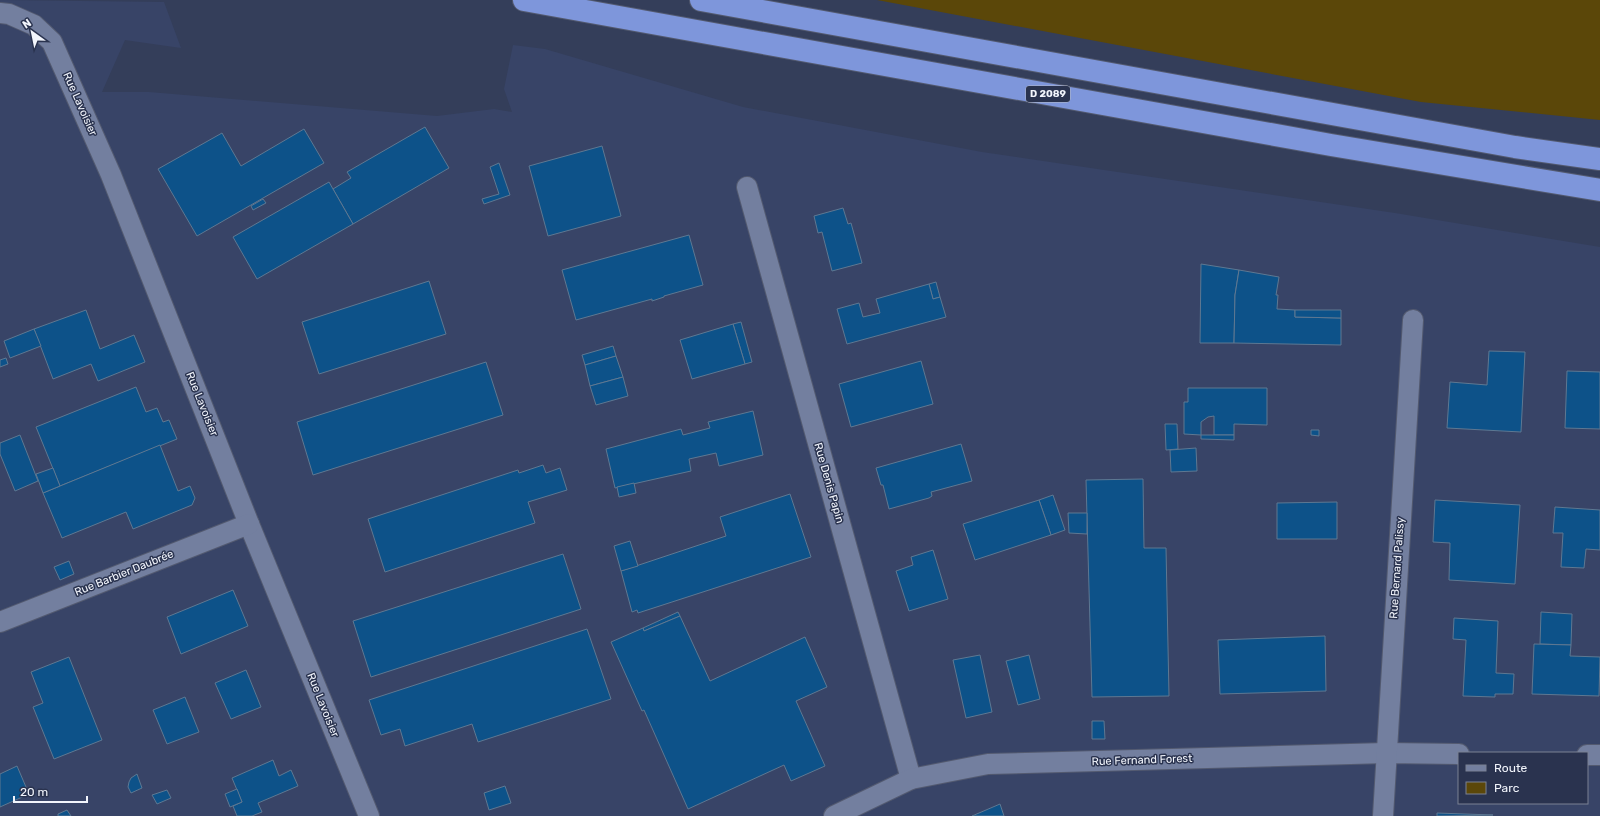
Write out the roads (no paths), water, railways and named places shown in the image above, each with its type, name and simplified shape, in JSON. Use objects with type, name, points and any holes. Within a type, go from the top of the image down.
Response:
[{"type":"highway","name":"D 2089","points":[[524,0],[1331,145],[1600,190]]},
{"type":"highway","points":[[701,0],[1515,147],[1600,159]]},
{"type":"street","name":"Rue Lavoisier","points":[[4,13],[34,25],[52,42],[111,175],[249,524],[369,816]]},
{"type":"street","name":"Rue Denis Papin","points":[[747,187],[911,779]]},
{"type":"street","name":"Rue Bernard Palissy","points":[[1383,816],[1413,320]]},
{"type":"street","name":"Rue Barbier Daubrée","points":[[0,622],[249,524]]},
{"type":"street","name":"Rue Fernand Forest","points":[[834,816],[911,779],[988,764],[1386,753],[1458,754]]},
{"type":"street","points":[[1588,755],[1600,755]]}]
